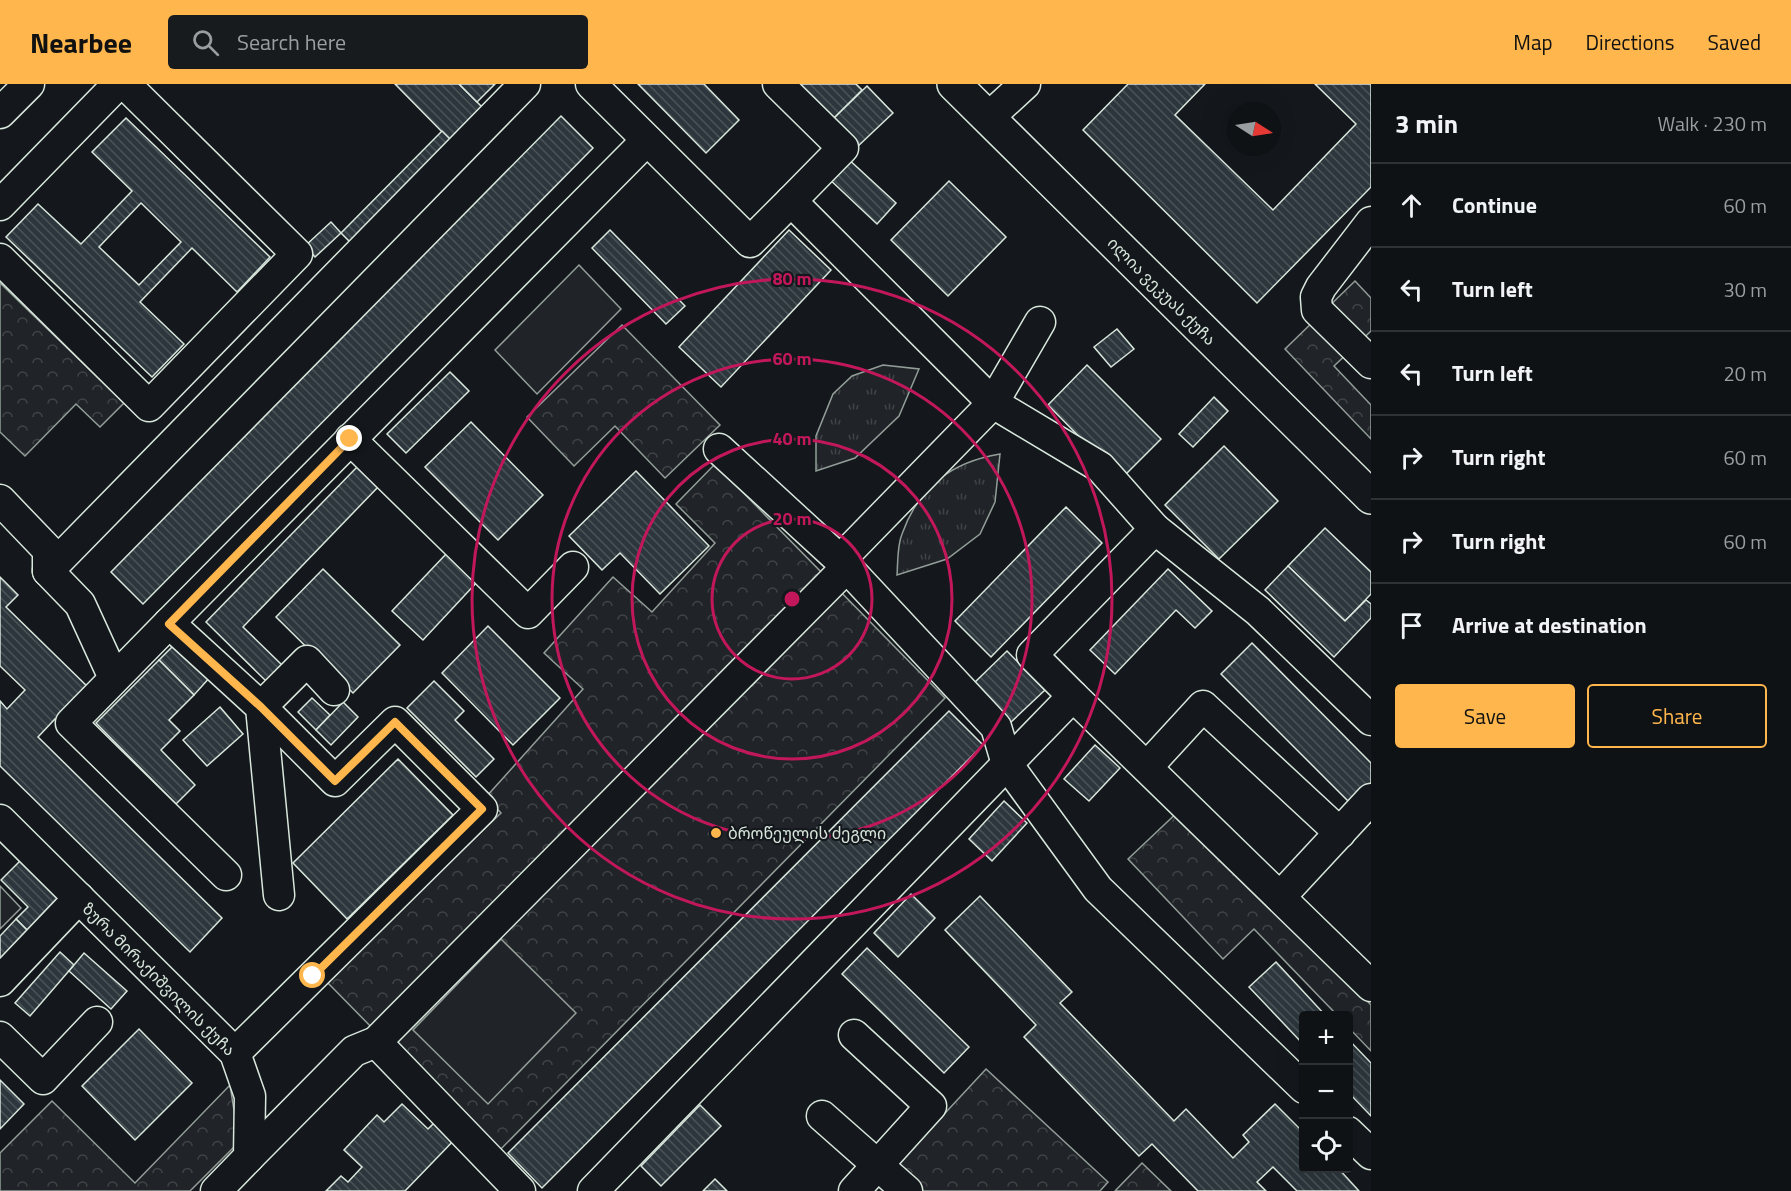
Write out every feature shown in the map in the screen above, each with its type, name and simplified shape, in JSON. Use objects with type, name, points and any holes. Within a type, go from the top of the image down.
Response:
[{"type":"main road","name":"ილია ვეკუას ქუჩა","points":[[954,84],[1371,498]]},
{"type":"street","points":[[0,113],[29,84]]},
{"type":"street","points":[[0,205],[118,84]]},
{"type":"street","points":[[126,84],[329,284]]},
{"type":"street","points":[[48,571],[525,84]]},
{"type":"street","points":[[591,84],[750,242],[843,148],[778,84]]},
{"type":"street","points":[[988,118],[1025,84]]},
{"type":"street","points":[[226,875],[71,723],[647,140]]},
{"type":"street","points":[[791,201],[993,403],[1100,467],[1155,529],[1258,611],[1371,720]]},
{"type":"street","points":[[1371,222],[1320,287],[1316,297],[1317,310],[1371,363]]},
{"type":"street","points":[[0,259],[149,406],[297,254]]},
{"type":"street","points":[[216,1191],[354,1051],[376,1042],[844,563],[993,403],[1040,322]]},
{"type":"street","points":[[350,439],[528,613],[573,567]]},
{"type":"street","points":[[719,449],[844,563],[996,727],[1007,764],[1098,889],[1299,1083]]},
{"type":"street","points":[[0,500],[48,550],[48,571],[80,604],[114,678]]},
{"type":"street","points":[[1155,529],[1032,655],[1371,986]]},
{"type":"street","points":[[169,624],[261,707],[335,781],[395,722],[482,809],[235,1053]]},
{"type":"street","points":[[261,707],[307,661],[334,690]]},
{"type":"street","points":[[593,1191],[1073,696]]},
{"type":"street","points":[[1147,767],[1203,706],[1340,833]]},
{"type":"street","points":[[261,707],[279,896]]},
{"type":"street","points":[[1280,897],[1371,799]]},
{"type":"street","name":"ზურა მირაქიშვილის ქუჩა","points":[[0,820],[235,1053],[250,1096],[249,1157]]},
{"type":"street","points":[[0,981],[79,898]]},
{"type":"street","points":[[0,1037],[44,1079],[97,1022]]},
{"type":"street","points":[[854,1035],[931,1106],[854,1191]]},
{"type":"street","points":[[376,1042],[520,1191]]},
{"type":"street","points":[[822,1116],[907,1191]]},
{"type":"street","points":[[1353,1137],[1371,1154]]},
{"type":"green space","points":[[579,265],[621,309],[537,394],[495,350]]},
{"type":"green space","points":[[1355,281],[1371,298],[1371,331],[1334,366],[1371,405],[1371,439],[1285,349]]},
{"type":"green space","points":[[0,283],[124,403],[100,427],[76,404],[25,456],[0,432]]},
{"type":"green space","points":[[622,325],[720,425],[665,478],[615,426],[574,466],[527,417]]},
{"type":"green space","points":[[883,365],[919,369],[899,416],[855,458],[816,471],[816,436],[833,394],[852,376]]},
{"type":"green space","points":[[1000,454],[995,502],[980,534],[947,559],[897,575],[900,539],[909,517],[928,490],[952,470],[967,463]]},
{"type":"green space","points":[[715,464],[945,698],[496,1154],[326,981],[501,813],[486,797],[583,689],[544,653],[613,577],[652,612],[715,543],[676,504]]},
{"type":"green space","points":[[1183,807],[1371,1005],[1371,1051],[1353,1032],[1353,1011],[1333,1011],[1254,929],[1223,959],[1128,859]]},
{"type":"green space","points":[[0,886],[21,908],[0,929]]},
{"type":"green space","points":[[501,939],[576,1013],[488,1104],[413,1030]]},
{"type":"green space","points":[[986,1069],[1108,1182],[1100,1191],[922,1191],[896,1166]]},
{"type":"green space","points":[[230,1085],[239,1142],[190,1191],[0,1191],[0,1153],[52,1101],[135,1183]]},
{"type":"green space","points":[[1142,1163],[1171,1191],[1115,1191]]},
{"type":"building","points":[[395,84],[459,84],[484,109],[451,141]]},
{"type":"building","points":[[459,84],[495,84],[477,102]]},
{"type":"building","points":[[638,84],[704,84],[739,120],[706,153]]},
{"type":"building","points":[[794,84],[856,84],[862,90],[830,122]]},
{"type":"building","points":[[1128,84],[1205,84],[1175,115],[1273,210],[1356,124],[1315,84],[1371,84],[1371,187],[1257,303],[1083,130]]},
{"type":"building","points":[[867,86],[893,113],[856,148],[830,122]]},
{"type":"building","points":[[561,116],[593,148],[143,604],[111,572]]},
{"type":"building","points":[[126,118],[270,257],[237,292],[192,248],[140,302],[184,344],[152,377],[6,237],[38,204],[81,244],[132,191],[92,152]],"holes":[[[141,203],[181,242],[139,285],[99,247]]]},
{"type":"building","points":[[442,131],[457,146],[356,248],[341,233]]},
{"type":"building","points":[[845,156],[896,203],[877,224],[826,176]]},
{"type":"building","points":[[949,181],[1006,237],[948,296],[891,240]]},
{"type":"building","points":[[331,222],[341,233],[315,257],[305,246]]},
{"type":"building","points":[[610,230],[685,306],[666,324],[592,248]]},
{"type":"building","points":[[789,230],[831,270],[721,387],[679,347]]},
{"type":"building","points":[[1117,329],[1134,349],[1111,367],[1094,347]]},
{"type":"building","points":[[1087,365],[1161,439],[1121,479],[1048,405]]},
{"type":"building","points":[[450,372],[469,391],[406,453],[387,434]]},
{"type":"building","points":[[1214,397],[1228,411],[1193,447],[1179,434]]},
{"type":"building","points":[[471,422],[543,495],[498,540],[425,467]]},
{"type":"building","points":[[1224,446],[1278,501],[1219,559],[1165,505]]},
{"type":"building","points":[[358,466],[379,486],[243,627],[282,665],[266,681],[206,622]]},
{"type":"building","points":[[636,471],[709,546],[660,594],[620,553],[602,570],[569,536]]},
{"type":"building","points":[[1066,507],[1102,543],[991,657],[955,621]]},
{"type":"building","points":[[1325,528],[1371,572],[1371,594],[1345,621],[1288,566]]},
{"type":"building","points":[[447,553],[478,581],[423,640],[392,611]]},
{"type":"building","points":[[1288,566],[1345,621],[1366,600],[1371,604],[1371,618],[1334,657],[1265,590]]},
{"type":"building","points":[[323,569],[400,645],[353,693],[276,617]]},
{"type":"building","points":[[1168,569],[1212,611],[1195,628],[1176,610],[1115,674],[1090,650]]},
{"type":"building","points":[[0,577],[18,595],[6,607],[92,691],[59,724],[55,719],[38,737],[222,918],[190,952],[0,766],[0,701],[7,709],[25,690],[0,666]]},
{"type":"building","points":[[488,626],[560,698],[513,745],[442,673]]},
{"type":"building","points":[[177,642],[211,676],[194,695],[159,660]]},
{"type":"building","points":[[1252,643],[1371,763],[1371,792],[1355,808],[1221,674]]},
{"type":"building","points":[[1007,651],[1045,690],[1010,723],[973,684]]},
{"type":"building","points":[[159,660],[194,695],[169,720],[180,731],[161,750],[195,785],[176,804],[96,723]]},
{"type":"building","points":[[434,681],[464,711],[455,720],[494,759],[476,777],[407,708]]},
{"type":"building","points":[[312,698],[330,715],[316,730],[298,712]]},
{"type":"building","points":[[343,702],[358,717],[331,745],[316,730]]},
{"type":"building","points":[[220,707],[243,734],[207,766],[183,740]]},
{"type":"building","points":[[949,711],[983,745],[542,1188],[508,1153]]},
{"type":"building","points":[[1095,745],[1120,768],[1089,801],[1064,779]]},
{"type":"building","points":[[398,759],[453,815],[347,919],[293,863]]},
{"type":"building","points":[[1004,801],[1027,823],[992,861],[969,839]]},
{"type":"building","points":[[21,860],[67,905],[35,938],[16,919],[28,907],[1,880]]},
{"type":"building","points":[[911,894],[935,918],[898,957],[874,933]]},
{"type":"building","points":[[980,896],[1072,992],[1060,1003],[1174,1121],[1186,1109],[1233,1158],[1249,1142],[1243,1135],[1275,1104],[1299,1128],[1299,1173],[1343,1173],[1359,1191],[1297,1191],[1273,1167],[1257,1182],[1266,1191],[1198,1191],[1152,1144],[1139,1156],[1024,1037],[1036,1025],[945,930]]},
{"type":"building","points":[[16,919],[31,934],[0,966],[0,936]]},
{"type":"building","points":[[867,948],[969,1047],[944,1073],[842,974]]},
{"type":"building","points":[[60,952],[74,965],[30,1016],[15,1003]]},
{"type":"building","points":[[84,953],[127,991],[111,1009],[69,971]]},
{"type":"building","points":[[1276,962],[1321,1011],[1299,1011],[1299,1040],[1249,987]]},
{"type":"building","points":[[139,1029],[192,1083],[135,1140],[82,1086]]},
{"type":"building","points":[[1353,1044],[1371,1063],[1371,1116],[1353,1097]]},
{"type":"building","points":[[0,1080],[24,1104],[0,1129]]},
{"type":"building","points":[[402,1104],[428,1129],[439,1118],[458,1136],[405,1191],[326,1191],[341,1176],[348,1182],[362,1167],[344,1150],[377,1115],[384,1122]]},
{"type":"building","points":[[700,1105],[721,1126],[661,1186],[641,1166]]},
{"type":"building","points":[[715,1179],[727,1191],[703,1191]]},
{"type":"place","name":"ბროწეულის ძეგლი","points":[[716,833]]},
{"type":"route","points":[[313,976],[482,809],[395,722],[335,781],[261,707],[169,624],[350,439]]}]
